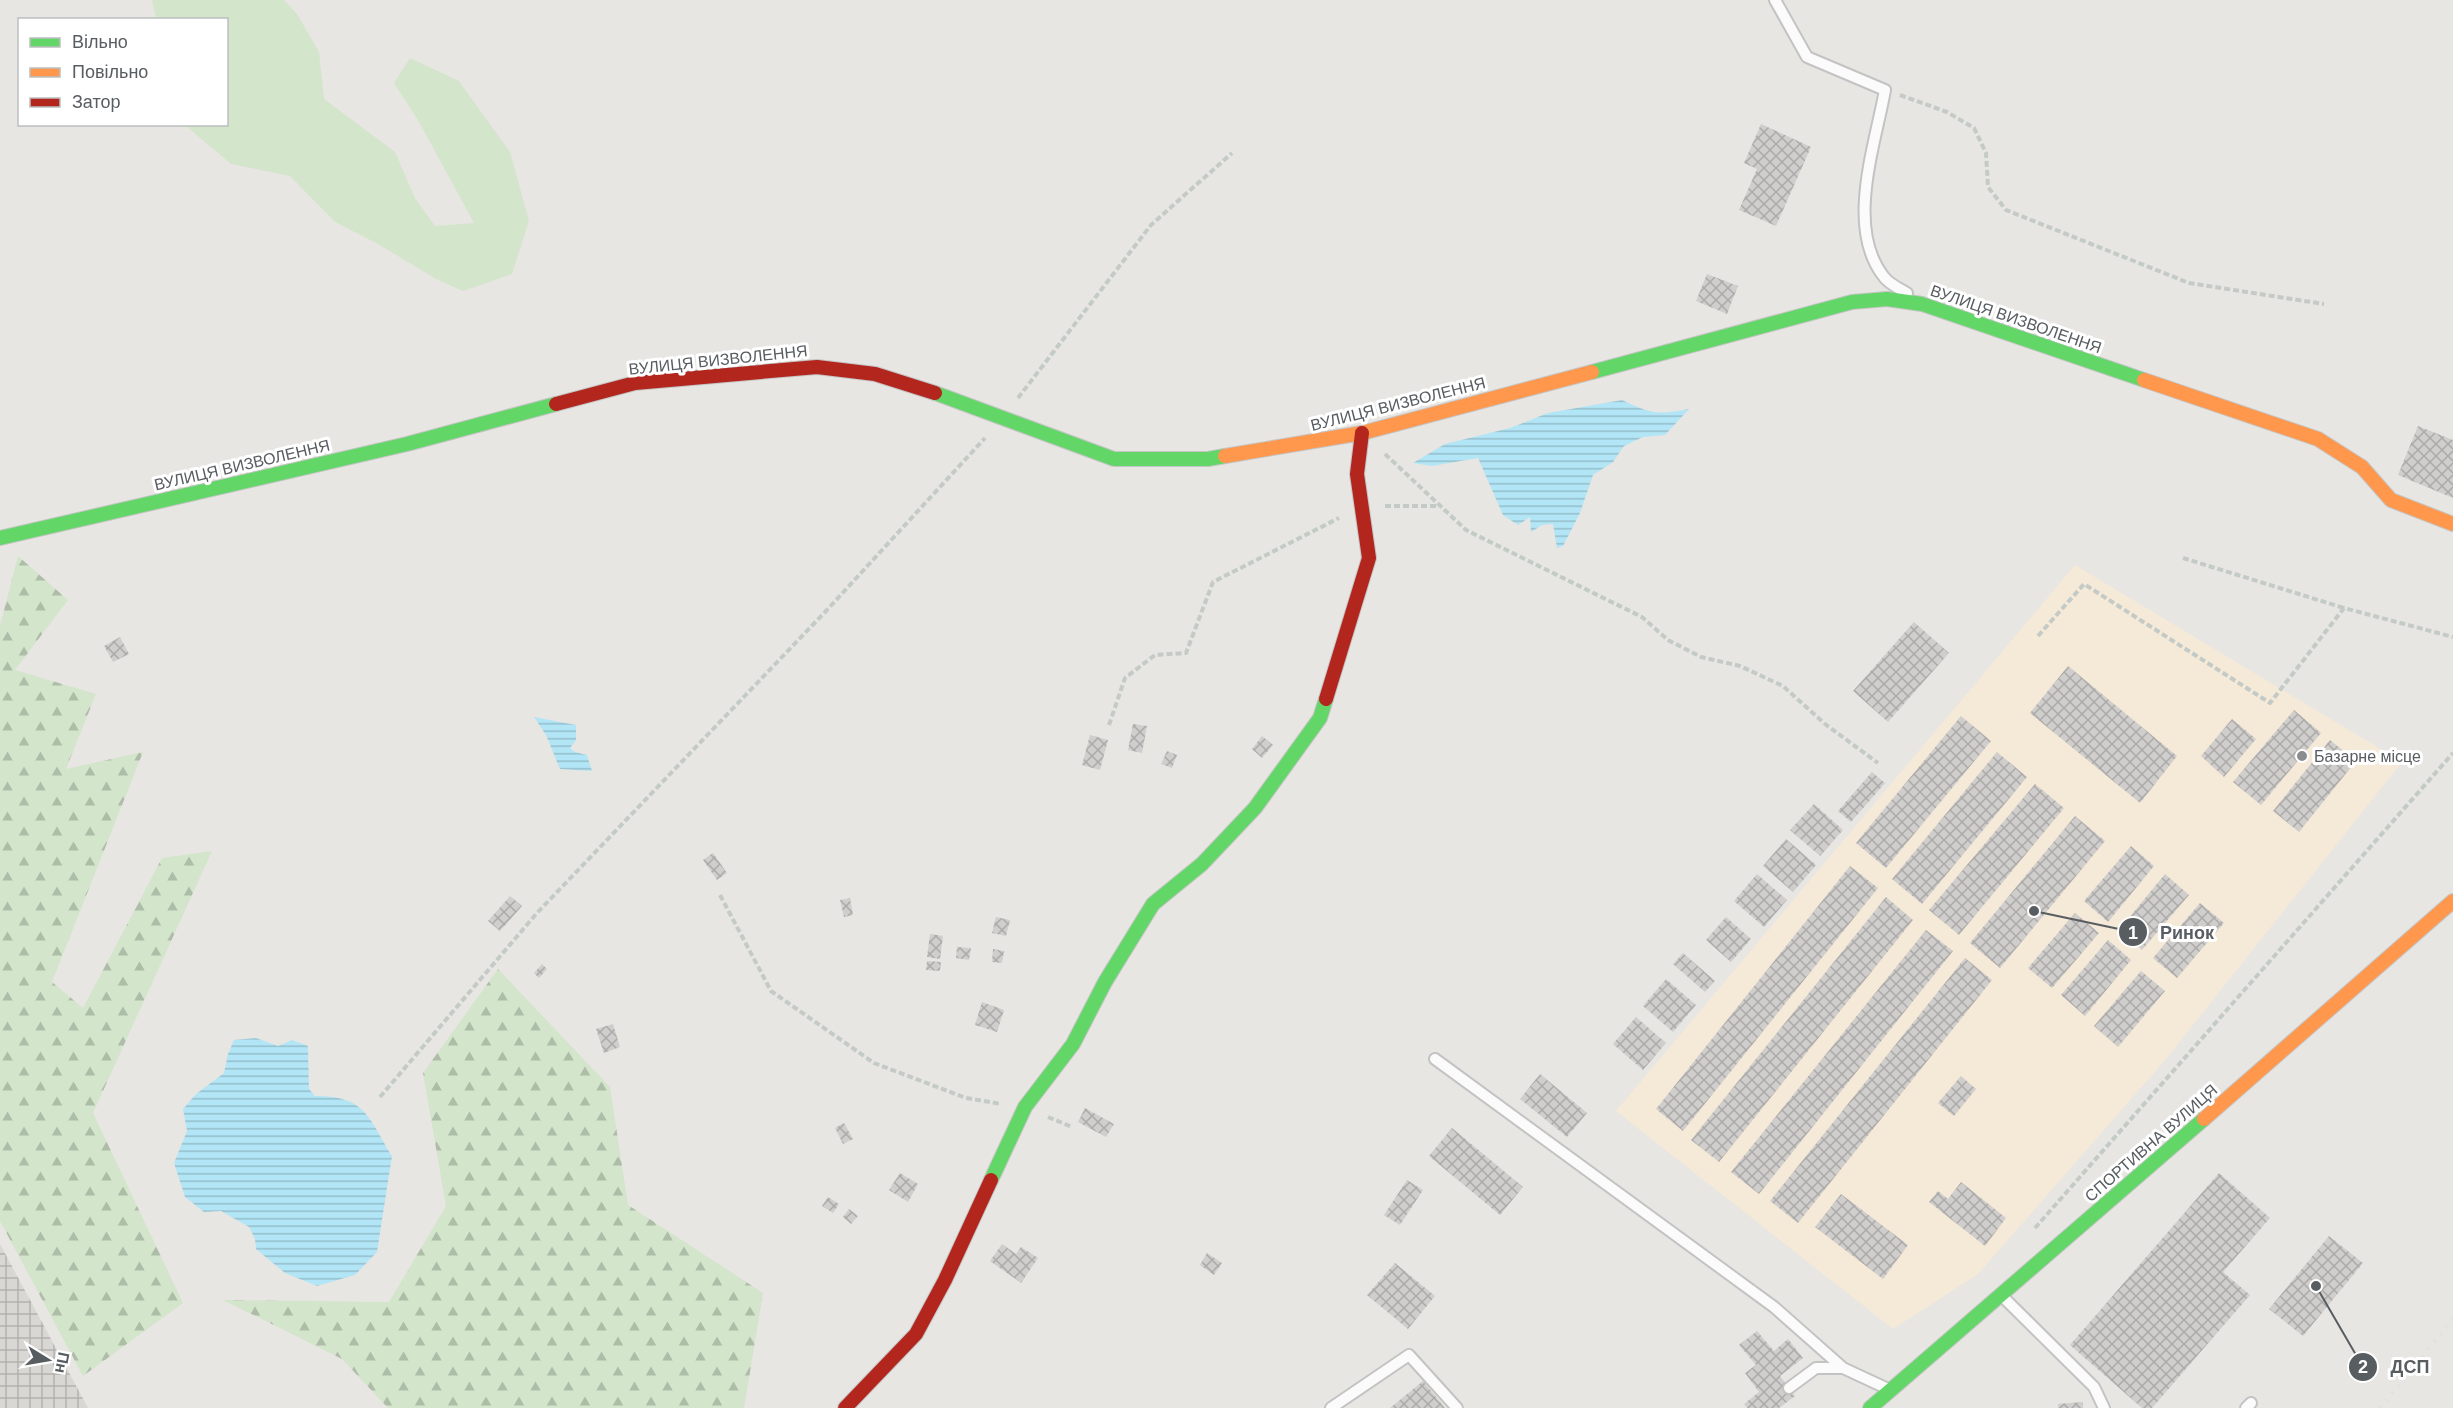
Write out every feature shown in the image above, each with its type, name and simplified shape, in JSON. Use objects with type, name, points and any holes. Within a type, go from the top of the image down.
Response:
[{"type":"street","name":"ВУЛИЦЯ ВИЗВОЛЕННЯ","points":[[0,538],[407,444],[635,383],[817,367],[875,374],[933,392],[1114,459],[1208,459],[1362,433],[1852,302],[1887,299],[1922,304],[2318,439],[2362,467],[2391,500],[2453,524]]},
{"type":"street","points":[[845,1408],[916,1334],[945,1280],[1025,1107],[1073,1044],[1105,982],[1153,904],[1202,864],[1255,808],[1320,718],[1369,558],[1357,474],[1362,433]]},
{"type":"street","name":"СПОРТИВНА ВУЛИЦЯ","points":[[1870,1408],[2002,1296],[2453,901]]},
{"type":"lane","points":[[1775,0],[1807,57],[1885,90],[1864,205],[1866,242],[1885,278],[1922,304]]},
{"type":"lane","points":[[1436,1059],[1774,1307],[1844,1368],[1891,1390]]},
{"type":"lane","points":[[2002,1296],[2094,1387],[2104,1408]]},
{"type":"lane","points":[[1331,1408],[1409,1355],[1456,1408]]},
{"type":"lane","points":[[1789,1388],[1816,1368],[1844,1368]]},
{"type":"path","points":[[1885,90],[1947,112],[1974,128],[1986,153],[1989,186],[2006,210],[2189,283],[2324,304]]},
{"type":"path","points":[[380,1097],[537,913],[826,611],[1004,418],[1150,225],[1232,153]]},
{"type":"path","points":[[1362,433],[1438,506],[1467,530],[1642,617],[1668,640],[1701,657],[1740,666],[1783,686],[1825,724],[1878,763]]},
{"type":"path","points":[[1109,725],[1125,678],[1155,655],[1186,653],[1213,582],[1361,507],[1438,506]]},
{"type":"path","points":[[2183,558],[2344,608],[2453,637]]},
{"type":"path","points":[[2038,636],[2084,584],[2270,703],[2344,608]]},
{"type":"path","points":[[2034,1229],[2453,753]]},
{"type":"path","points":[[720,895],[771,991],[874,1063],[966,1098],[1025,1107],[1072,1127]]},
{"type":"shaded area","points":[[2075,565],[2402,762],[2166,1059],[1978,1274],[1893,1329],[1616,1111]]},
{"type":"shaded area","points":[[0,1244],[88,1408],[0,1408]]},
{"type":"green space","points":[[152,0],[284,0],[297,14],[319,52],[324,99],[395,152],[415,198],[435,226],[474,223],[418,120],[394,83],[410,58],[459,81],[510,152],[529,221],[512,274],[463,291],[436,279],[378,244],[335,222],[290,176],[231,164],[186,126],[228,126],[228,18],[156,18]]},
{"type":"green space","points":[[18,556],[68,600],[15,670],[96,694],[66,769],[143,752],[52,982],[83,1008],[162,858],[212,851],[93,1113],[183,1303],[83,1376],[0,1221],[0,626]]},
{"type":"green space","points":[[498,969],[610,1087],[628,1205],[763,1293],[744,1408],[388,1408],[342,1359],[223,1300],[389,1302],[446,1206],[423,1073]]},
{"type":"water","points":[[1622,400],[1654,412],[1689,409],[1665,435],[1643,437],[1624,446],[1613,462],[1593,475],[1580,513],[1563,546],[1557,548],[1553,524],[1542,525],[1531,532],[1530,517],[1518,525],[1503,515],[1478,458],[1432,466],[1413,463],[1445,444],[1510,428],[1548,413]]},
{"type":"water","points":[[534,717],[576,725],[576,740],[570,748],[587,755],[592,771],[560,769],[546,735]]},
{"type":"water","points":[[256,1038],[278,1046],[292,1040],[308,1046],[309,1089],[315,1096],[345,1100],[364,1111],[392,1156],[377,1252],[355,1275],[317,1286],[285,1273],[256,1249],[255,1239],[249,1227],[221,1211],[204,1212],[185,1197],[174,1163],[187,1131],[183,1109],[196,1094],[224,1073],[234,1040]]},
{"type":"building","points":[[1761,124],[1811,147],[1776,226],[1739,210],[1757,169],[1744,163]]},
{"type":"building","points":[[1707,274],[1738,286],[1727,314],[1696,301]]},
{"type":"building","points":[[2418,426],[2453,440],[2453,498],[2398,475]]},
{"type":"building","points":[[1914,622],[1949,653],[1888,722],[1853,691]]},
{"type":"building","points":[[120,637],[129,654],[113,662],[104,646]]},
{"type":"building","points":[[2068,666],[2177,756],[2140,803],[2030,713]]},
{"type":"building","points":[[2294,710],[2321,733],[2261,805],[2233,782]]},
{"type":"building","points":[[1961,716],[1991,741],[1886,868],[1856,843]]},
{"type":"building","points":[[2232,719],[2256,739],[2224,777],[2201,756]]},
{"type":"building","points":[[1133,724],[1147,726],[1142,753],[1128,750]]},
{"type":"building","points":[[1090,735],[1108,740],[1100,770],[1082,765]]},
{"type":"building","points":[[1262,736],[1273,745],[1262,758],[1252,749]]},
{"type":"building","points":[[2330,740],[2356,761],[2299,832],[2273,811]]},
{"type":"building","points":[[1167,751],[1177,755],[1172,768],[1161,764]]},
{"type":"building","points":[[1997,752],[2027,777],[1922,904],[1892,879]]},
{"type":"building","points":[[1872,772],[1885,783],[1851,822],[1838,811]]},
{"type":"building","points":[[2035,784],[2064,808],[1959,935],[1929,910]]},
{"type":"building","points":[[1814,804],[1843,830],[1820,856],[1790,830]]},
{"type":"building","points":[[2075,816],[2105,841],[2000,968],[1970,943]]},
{"type":"building","points":[[1786,839],[1816,865],[1793,892],[1763,866]]},
{"type":"building","points":[[2131,846],[2154,866],[2108,922],[2084,901]]},
{"type":"building","points":[[713,853],[727,873],[717,880],[703,860]]},
{"type":"building","points":[[1850,866],[1878,888],[1683,1131],[1656,1109]]},
{"type":"building","points":[[1757,874],[1787,900],[1764,927],[1734,901]]},
{"type":"building","points":[[2165,874],[2189,895],[2142,950],[2119,930]]},
{"type":"building","points":[[510,896],[522,906],[500,931],[488,921]]},
{"type":"building","points":[[1886,897],[1913,920],[1719,1162],[1691,1140]]},
{"type":"building","points":[[850,898],[853,915],[844,917],[840,900]]},
{"type":"building","points":[[2200,903],[2224,923],[2177,978],[2153,958]]},
{"type":"building","points":[[2075,913],[2099,933],[2052,988],[2028,968]]},
{"type":"building","points":[[996,917],[1010,920],[1006,936],[992,933]]},
{"type":"building","points":[[1726,917],[1751,939],[1731,962],[1706,940]]},
{"type":"building","points":[[1926,930],[1953,951],[1759,1194],[1731,1172]]},
{"type":"building","points":[[930,934],[943,936],[940,959],[927,957]]},
{"type":"building","points":[[2108,940],[2131,960],[2085,1016],[2061,995]]},
{"type":"building","points":[[957,947],[971,948],[969,960],[956,958]]},
{"type":"building","points":[[993,949],[1004,951],[1002,963],[992,962]]},
{"type":"building","points":[[1683,953],[1715,981],[1705,992],[1673,964]]},
{"type":"building","points":[[1965,958],[1992,980],[1798,1223],[1770,1201]]},
{"type":"building","points":[[927,961],[941,962],[940,971],[926,970]]},
{"type":"building","points":[[542,964],[547,969],[539,978],[534,973]]},
{"type":"building","points":[[2141,971],[2165,991],[2118,1047],[2094,1026]]},
{"type":"building","points":[[1666,979],[1696,1005],[1673,1032],[1643,1006]]},
{"type":"building","points":[[982,1002],[1004,1010],[997,1032],[975,1025]]},
{"type":"building","points":[[1636,1017],[1666,1043],[1643,1070],[1613,1044]]},
{"type":"building","points":[[613,1024],[620,1047],[604,1053],[596,1029]]},
{"type":"building","points":[[1540,1074],[1587,1113],[1567,1137],[1520,1099]]},
{"type":"building","points":[[1961,1076],[1976,1089],[1954,1116],[1938,1103]]},
{"type":"building","points":[[1085,1108],[1114,1124],[1106,1137],[1078,1122]]},
{"type":"building","points":[[844,1123],[853,1139],[843,1144],[835,1128]]},
{"type":"building","points":[[1452,1128],[1523,1187],[1500,1215],[1429,1156]]},
{"type":"building","points":[[900,1173],[918,1184],[908,1202],[889,1190]]},
{"type":"building","points":[[2219,1173],[2270,1218],[2223,1272],[2250,1295],[2152,1408],[2142,1408],[2070,1345]]},
{"type":"building","points":[[1407,1180],[1423,1190],[1400,1225],[1384,1215]]},
{"type":"building","points":[[1961,1182],[2006,1218],[1985,1246],[1929,1202],[1938,1191],[1948,1199]]},
{"type":"building","points":[[1841,1194],[1908,1245],[1883,1279],[1815,1227]]},
{"type":"building","points":[[828,1197],[839,1204],[833,1213],[822,1206]]},
{"type":"building","points":[[849,1209],[858,1216],[851,1224],[843,1217]]},
{"type":"building","points":[[2329,1236],[2363,1263],[2303,1336],[2269,1309]]},
{"type":"building","points":[[1002,1244],[1016,1254],[1021,1247],[1038,1258],[1021,1283],[990,1261]]},
{"type":"building","points":[[1207,1253],[1222,1263],[1214,1275],[1200,1265]]},
{"type":"building","points":[[1395,1263],[1435,1296],[1408,1329],[1367,1295]]},
{"type":"building","points":[[1757,1331],[1774,1351],[1788,1339],[1803,1358],[1780,1376],[1795,1396],[1779,1408],[1747,1408],[1744,1404],[1759,1392],[1745,1373],[1756,1365],[1739,1345]]},
{"type":"building","points":[[1423,1381],[1445,1408],[1390,1408]]},
{"type":"building","points":[[2083,1402],[2083,1408],[2058,1408],[2058,1404]]},
{"type":"railway","points":[[2380,1408],[2453,1319]]},
{"type":"traffic: fast","points":[[1592,372],[1852,302],[1887,299],[1922,304],[2144,380]]},
{"type":"traffic: fast","points":[[935,393],[1114,459],[1208,459],[1225,456]]},
{"type":"traffic: fast","points":[[0,538],[407,444],[556,404]]},
{"type":"traffic: fast","points":[[991,1180],[1025,1107],[1073,1044],[1105,982],[1153,904],[1202,864],[1255,808],[1320,718],[1326,699]]},
{"type":"traffic: fast","points":[[1870,1408],[2204,1119]]},
{"type":"traffic: slow","points":[[1225,456],[1362,433],[1592,372]]},
{"type":"traffic: slow","points":[[2144,380],[2318,439],[2362,467],[2391,500],[2453,524]]},
{"type":"traffic: slow","points":[[2204,1119],[2453,901]]},
{"type":"traffic: jam","points":[[556,404],[635,383],[817,367],[875,374],[935,393]]},
{"type":"traffic: jam","points":[[1326,699],[1369,558],[1357,474],[1362,433]]},
{"type":"traffic: jam","points":[[845,1408],[916,1334],[945,1280],[991,1180]]},
{"type":"place","name":"Базарне місце","points":[[2302,756]]},
{"type":"place","name":"Ринок","points":[[2034,911]]},
{"type":"place","name":"ДСП","points":[[2316,1286]]}]
